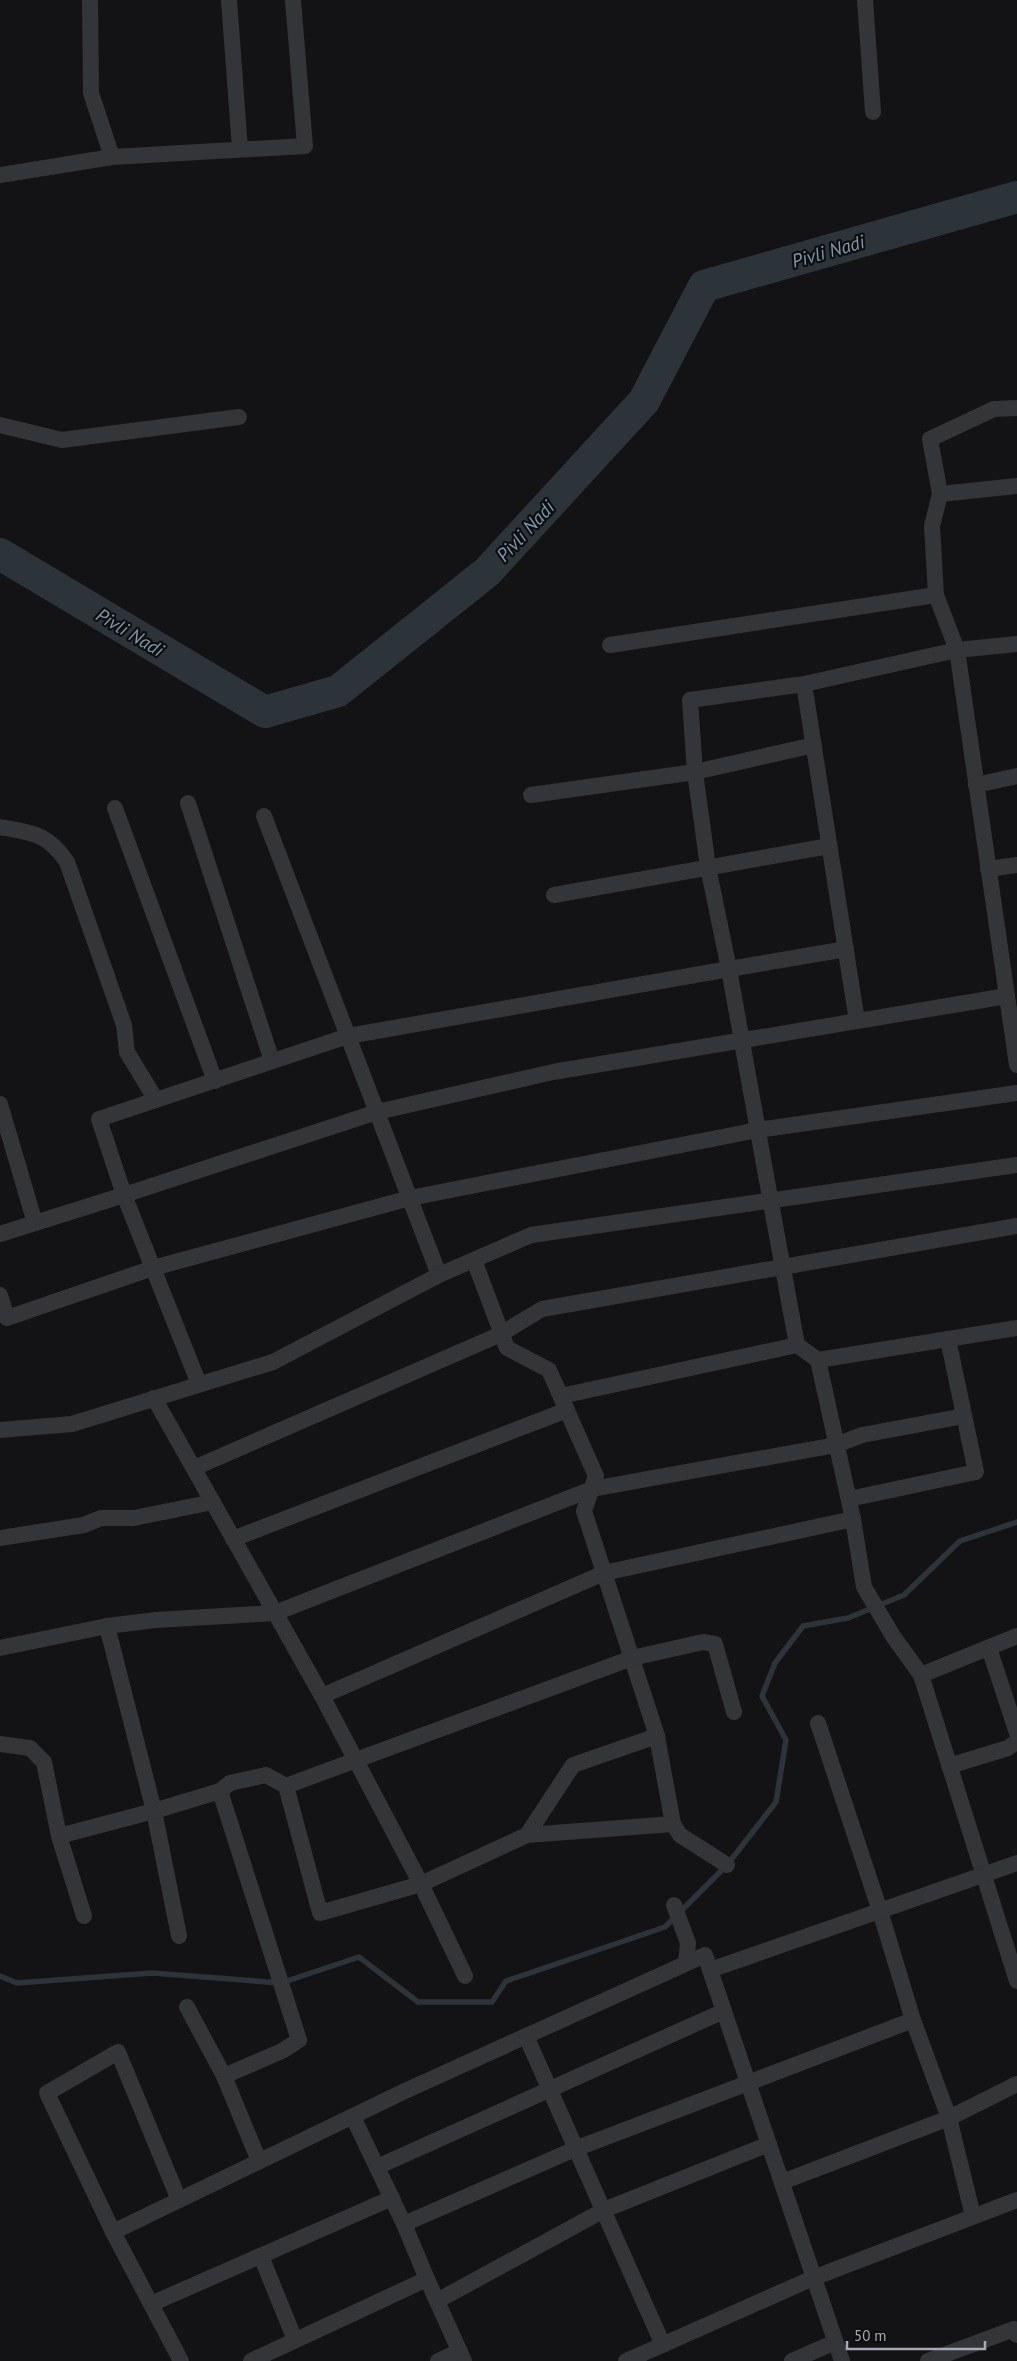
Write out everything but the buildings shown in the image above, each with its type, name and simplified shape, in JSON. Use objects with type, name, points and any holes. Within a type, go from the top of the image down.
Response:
[{"type":"street","points":[[90,0],[91,93],[112,157]]},
{"type":"street","points":[[229,0],[240,149]]},
{"type":"street","points":[[0,175],[112,157],[304,146],[294,0]]},
{"type":"street","points":[[865,0],[873,112]]},
{"type":"street","points":[[1017,408],[994,409],[930,439],[940,494],[932,526],[936,595],[957,650],[1017,1065]]},
{"type":"street","points":[[0,425],[62,440],[239,418]]},
{"type":"street","points":[[940,494],[1017,486]]},
{"type":"street","points":[[610,646],[936,595]]},
{"type":"street","points":[[1017,644],[957,650],[804,684],[690,700],[695,772],[708,868],[730,969],[796,1345],[818,1360],[1017,1328]]},
{"type":"street","points":[[804,684],[857,1021]]},
{"type":"street","points":[[531,795],[695,772],[814,745]]},
{"type":"street","points":[[976,785],[1017,776]]},
{"type":"street","points":[[188,803],[272,1061]]},
{"type":"street","points":[[115,808],[215,1081]]},
{"type":"street","points":[[264,816],[439,1275]]},
{"type":"street","points":[[0,827],[32,832],[54,844],[67,862],[124,1025],[127,1052],[156,1100]]},
{"type":"street","points":[[554,894],[829,846]]},
{"type":"street","points":[[988,869],[1017,865]]},
{"type":"street","points":[[199,1384],[124,1195],[99,1120],[348,1036],[846,949]]},
{"type":"street","points":[[0,1234],[377,1112],[553,1072],[1007,996]]},
{"type":"street","points":[[0,1295],[7,1318],[153,1268],[410,1198],[758,1130],[1017,1093]]},
{"type":"street","points":[[0,1104],[35,1223]]},
{"type":"street","points":[[0,1430],[72,1424],[273,1362],[439,1275],[532,1235],[1017,1164]]},
{"type":"street","points":[[194,1468],[501,1334],[542,1309],[1017,1226]]},
{"type":"street","points":[[474,1260],[507,1348],[549,1370],[596,1476],[584,1512],[657,1736],[673,1824],[680,1835],[727,1865]]},
{"type":"street","points":[[849,1499],[976,1472],[948,1339]]},
{"type":"street","points":[[233,1539],[564,1403],[796,1345]]},
{"type":"street","points":[[818,1360],[849,1499],[864,1587],[893,1636],[921,1675],[1016,1971]]},
{"type":"street","points":[[154,1398],[322,1696],[421,1884],[465,1976]]},
{"type":"street","points":[[0,1648],[106,1626],[156,1620],[275,1613],[592,1489],[836,1445],[862,1436],[964,1416]]},
{"type":"street","points":[[0,1538],[84,1524],[101,1518],[134,1518],[213,1502]]},
{"type":"street","points":[[322,1696],[604,1573],[853,1519]]},
{"type":"street","points":[[106,1626],[154,1811],[179,1936]]},
{"type":"street","points":[[921,1675],[1017,1636]]},
{"type":"street","points":[[286,1786],[632,1658],[703,1642],[715,1644],[734,1712]]},
{"type":"street","points":[[989,1648],[1017,1732]]},
{"type":"street","points":[[818,1723],[913,2020],[949,2118],[973,2216]]},
{"type":"street","points":[[527,1835],[573,1765],[657,1736]]},
{"type":"street","points":[[950,1766],[1008,1748],[1017,1740]]},
{"type":"street","points":[[0,1744],[30,1748],[44,1762],[59,1836],[84,1916]]},
{"type":"street","points":[[59,1836],[154,1811],[220,1790],[230,1784],[266,1775],[286,1786],[320,1913],[421,1884],[527,1835],[673,1824]]},
{"type":"street","points":[[220,1790],[299,2040],[282,2051],[224,2076]]},
{"type":"street","points":[[710,1970],[1017,1863]]},
{"type":"street","points":[[674,1905],[688,1943],[686,1964]]},
{"type":"street","points":[[113,2232],[353,2116],[705,1955],[842,2361]]},
{"type":"street","points":[[187,2007],[224,2076],[259,2161]]},
{"type":"street","points":[[377,2167],[724,2011]]},
{"type":"street","points":[[404,2224],[575,2149],[913,2020]]},
{"type":"street","points":[[526,2036],[663,2345]]},
{"type":"street","points":[[179,2200],[118,2052],[47,2093],[113,2232],[182,2361]]},
{"type":"street","points":[[782,2182],[949,2118],[1017,2084]]},
{"type":"street","points":[[353,2116],[404,2224],[462,2356],[438,2361]]},
{"type":"street","points":[[437,2301],[604,2210],[769,2144]]},
{"type":"street","points":[[151,2304],[392,2198]]},
{"type":"street","points":[[628,2360],[814,2278],[1017,2200]]},
{"type":"street","points":[[261,2256],[295,2340]]},
{"type":"street","points":[[251,2361],[427,2279]]},
{"type":"street","points":[[928,2361],[1014,2329],[1017,2335]]},
{"type":"street","points":[[792,2361],[835,2342]]},
{"type":"waterway","name":"Pivli Nadi","points":[[0,554],[265,712],[338,691],[487,572],[644,401],[704,286],[1017,197]]},
{"type":"waterway","points":[[0,1976],[17,1983],[152,1973],[281,1983],[359,1957],[418,2002],[492,2002],[506,1981],[665,1927],[727,1865],[776,1802],[786,1740],[762,1696],[775,1663],[803,1626],[848,1618],[904,1595],[960,1541],[1017,1522]]}]
